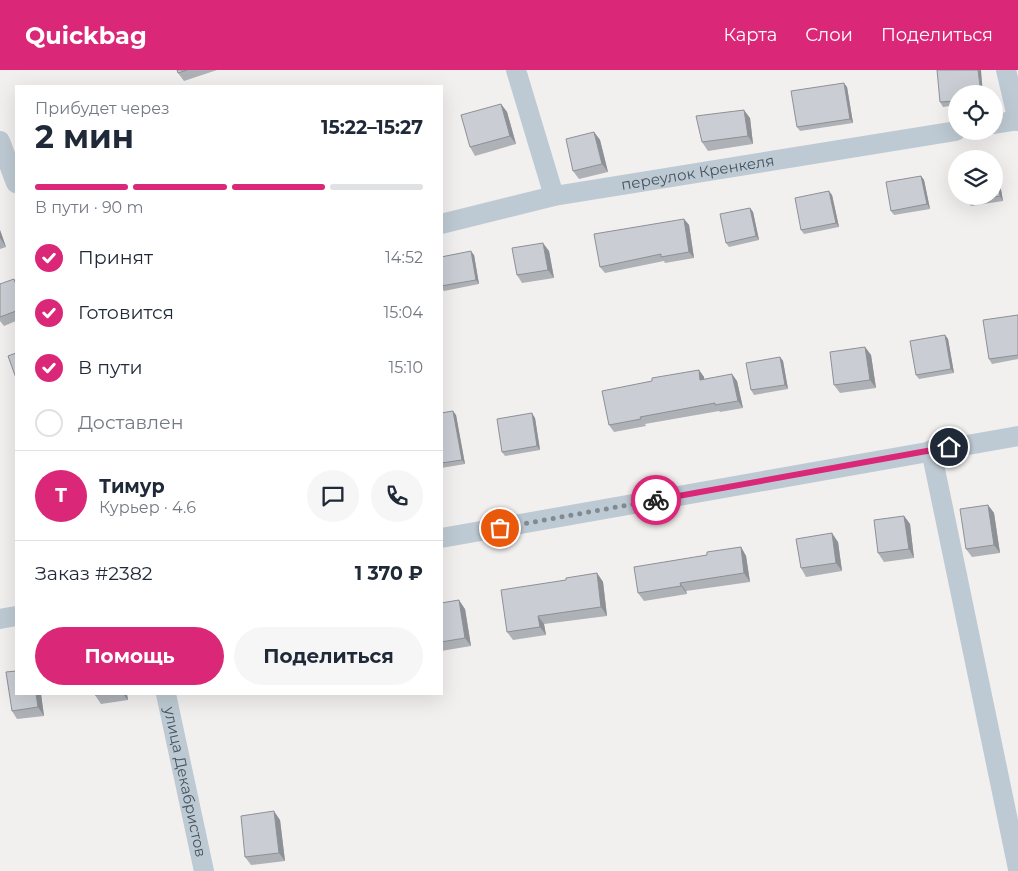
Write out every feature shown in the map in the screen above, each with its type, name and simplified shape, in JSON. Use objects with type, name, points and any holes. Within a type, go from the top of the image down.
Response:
[{"type":"street","points":[[516,70],[554,196]]},
{"type":"street","points":[[1003,123],[1018,121],[1006,70]]},
{"type":"street","name":"переулок Кренкеля","points":[[443,224],[554,196],[948,131]]},
{"type":"street","points":[[0,141],[15,180]]},
{"type":"street","points":[[443,538],[1018,436]]},
{"type":"street","points":[[931,450],[1018,869]]},
{"type":"street","points":[[0,619],[15,616]]},
{"type":"street","name":"улица Декабристов","points":[[166,695],[204,871]]},
{"type":"building","points":[[937,70],[978,70],[980,85],[948,85],[948,102],[940,102]]},
{"type":"building","points":[[844,83],[850,119],[797,127],[791,91]]},
{"type":"building","points":[[501,104],[510,136],[470,147],[461,115]]},
{"type":"building","points":[[744,110],[748,136],[702,142],[696,116]]},
{"type":"building","points":[[594,132],[602,164],[573,171],[566,139]]},
{"type":"building","points":[[921,176],[927,204],[891,211],[886,182]]},
{"type":"building","points":[[829,191],[836,223],[801,230],[795,198]]},
{"type":"building","points":[[750,208],[756,236],[726,243],[720,214]]},
{"type":"building","points":[[684,219],[689,252],[661,257],[661,254],[600,267],[594,234]]},
{"type":"building","points":[[543,243],[548,270],[517,275],[512,248]]},
{"type":"building","points":[[471,251],[476,280],[443,286],[443,257]]},
{"type":"building","points":[[14,279],[15,282],[15,311],[0,317],[0,284]]},
{"type":"building","points":[[1018,315],[1018,355],[989,359],[983,320]]},
{"type":"building","points":[[945,335],[951,369],[916,375],[910,341]]},
{"type":"building","points":[[865,347],[870,380],[834,385],[830,352]]},
{"type":"building","points":[[15,353],[15,375],[8,356]]},
{"type":"building","points":[[780,357],[785,385],[751,390],[746,363]]},
{"type":"building","points":[[699,370],[700,380],[732,374],[738,401],[715,405],[715,403],[640,417],[641,419],[609,425],[602,391],[652,381],[652,378]]},
{"type":"building","points":[[453,411],[462,460],[443,463],[443,413]]},
{"type":"building","points":[[532,413],[537,446],[502,452],[497,419]]},
{"type":"building","points":[[988,505],[994,545],[966,549],[960,509]]},
{"type":"building","points":[[904,516],[909,549],[878,553],[874,520]]},
{"type":"building","points":[[832,533],[836,563],[801,568],[796,539]]},
{"type":"building","points":[[741,547],[744,573],[680,583],[681,586],[638,593],[634,567],[707,555],[707,552]]},
{"type":"building","points":[[597,573],[601,607],[538,616],[540,627],[507,632],[501,590]]},
{"type":"building","points":[[459,600],[465,638],[443,642],[443,603]]},
{"type":"building","points":[[15,671],[15,695],[36,695],[38,707],[12,711],[6,672]]},
{"type":"building","points":[[274,811],[279,853],[245,857],[241,816]]},
{"type":"way so far","points":[[500,528],[656,500]]},
{"type":"route","points":[[656,500],[949,447]]}]
